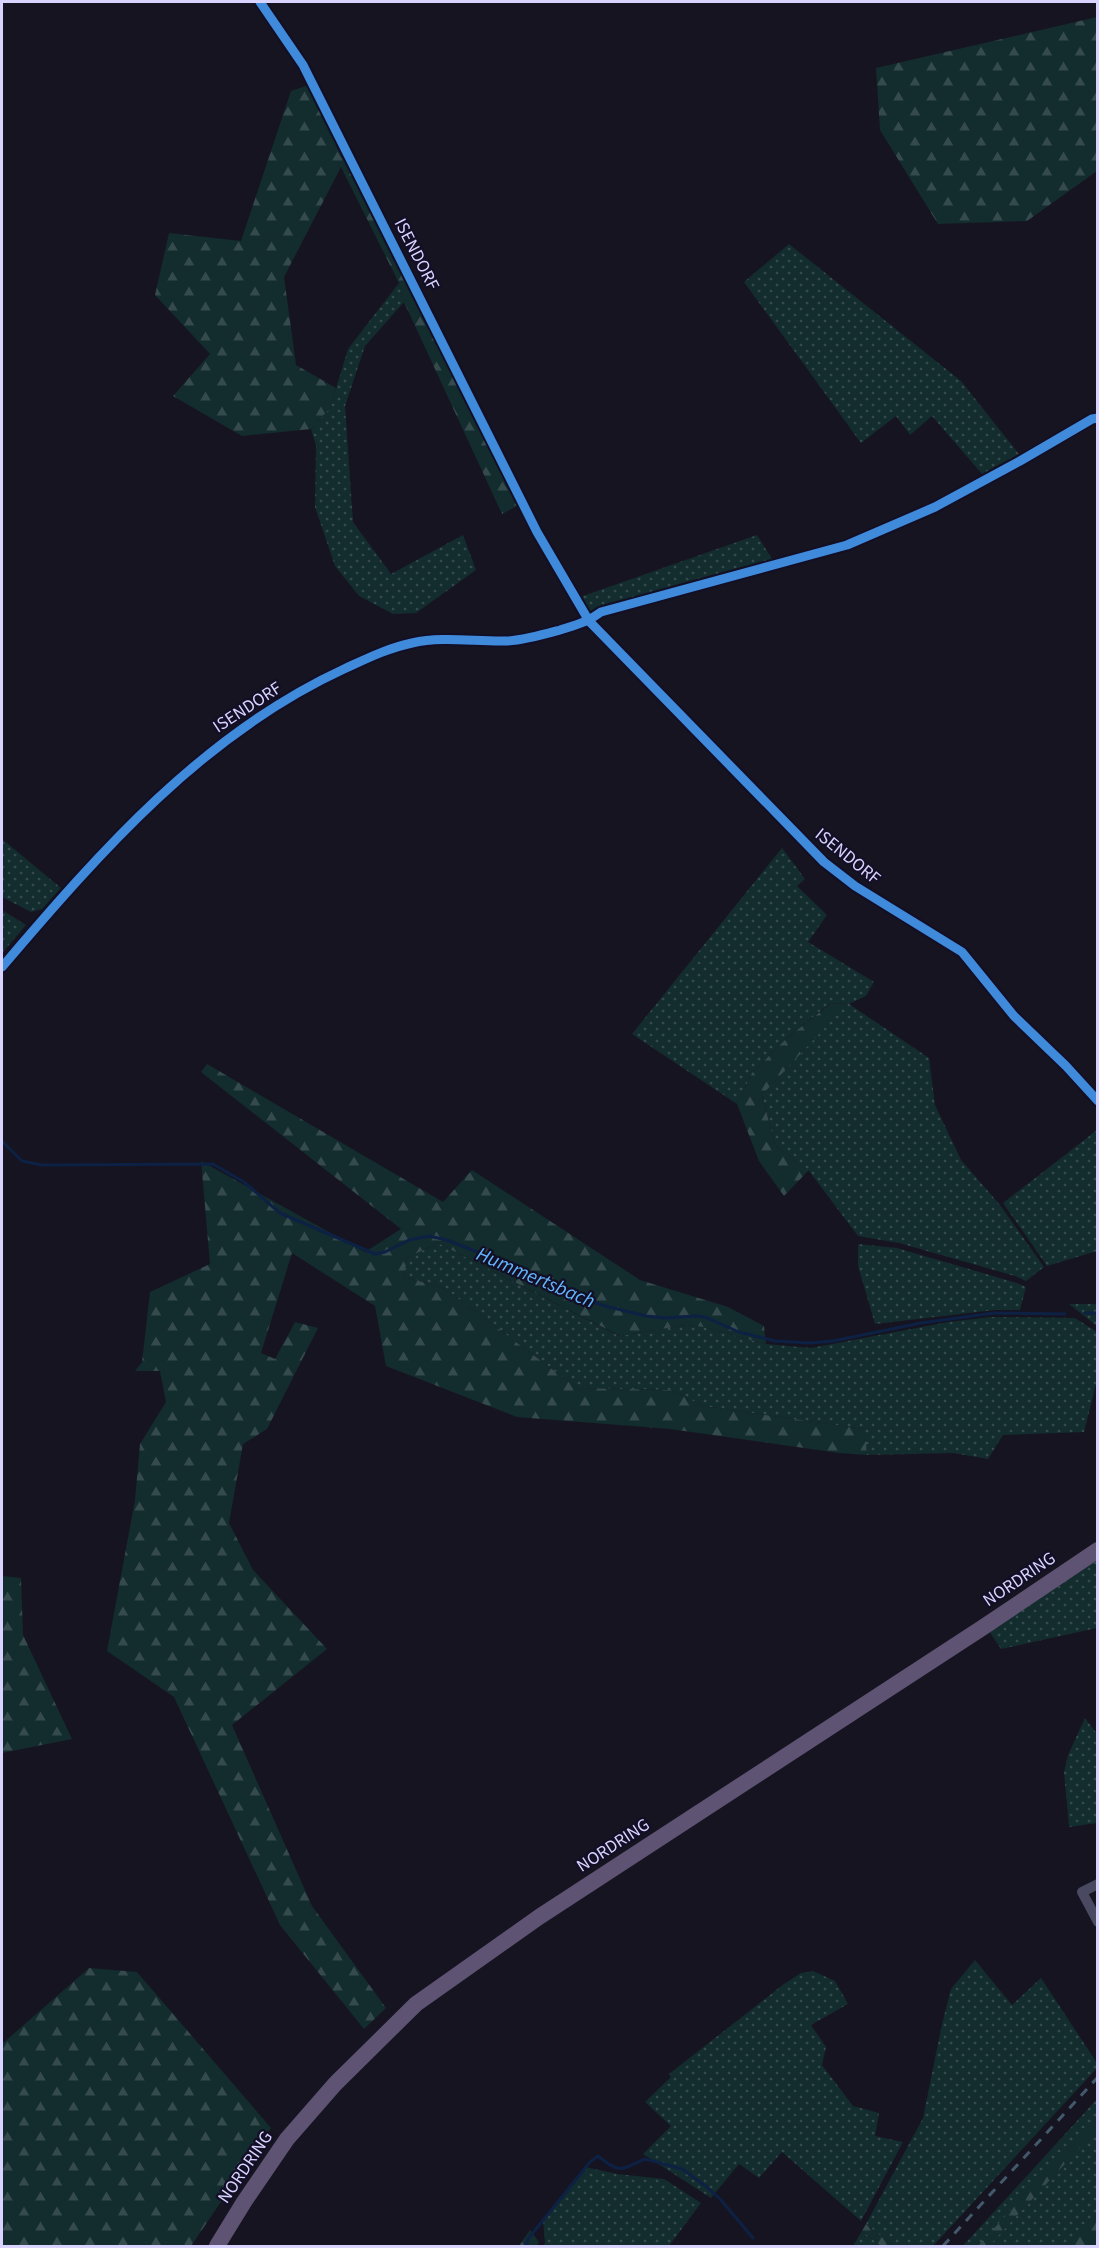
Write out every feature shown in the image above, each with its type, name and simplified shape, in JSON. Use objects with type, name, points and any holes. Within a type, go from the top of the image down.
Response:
[{"type":"main road","name":"NORDRING","points":[[218,2247],[244,2202],[287,2139],[335,2084],[417,2004],[539,1917],[1098,1550]]},
{"type":"street","name":"ISENDORF","points":[[260,2],[303,65],[537,532],[589,621],[824,862],[855,886],[962,952],[1014,1016],[1066,1066],[1098,1101]]},
{"type":"street","name":"ISENDORF","points":[[2,967],[119,835],[213,748],[270,709],[319,681],[375,655],[412,643],[528,639],[589,621],[601,612],[847,545],[935,507],[1092,419],[1098,418]]},
{"type":"street","points":[[1098,1884],[1082,1892],[1098,1922]]},
{"type":"green space","points":[[1097,17],[1097,171],[1027,221],[938,224],[880,130],[876,68]]},
{"type":"green space","points":[[312,84],[519,505],[502,514],[404,302],[399,283],[341,167],[284,277],[296,365],[336,388],[330,408],[311,429],[242,436],[173,396],[210,354],[155,295],[169,233],[241,241],[291,91]]},
{"type":"green space","points":[[789,244],[961,381],[1019,454],[982,474],[932,416],[910,435],[896,416],[861,443],[744,282]]},
{"type":"green space","points":[[399,283],[404,302],[365,346],[345,406],[353,522],[391,574],[463,535],[476,570],[416,613],[393,614],[359,596],[335,566],[315,507],[316,446],[311,429],[330,408],[348,349]]},
{"type":"green space","points":[[757,535],[774,562],[588,612],[580,597]]},
{"type":"green space","points":[[2,839],[61,888],[42,909],[31,912],[2,897]]},
{"type":"green space","points":[[782,848],[805,879],[797,886],[827,915],[808,942],[874,982],[866,996],[849,1004],[929,1058],[935,1105],[961,1160],[1000,1205],[1044,1267],[1026,1281],[899,1243],[858,1236],[809,1171],[775,1145],[762,1095],[847,1003],[829,1004],[787,1038],[752,1073],[737,1104],[632,1034]]},
{"type":"green space","points":[[2,910],[26,925],[2,953]]},
{"type":"green space","points":[[848,1003],[762,1095],[775,1145],[809,1170],[784,1196],[759,1161],[737,1104],[752,1073],[787,1038],[830,1004]]},
{"type":"green space","points":[[207,1064],[443,1202],[472,1170],[640,1280],[728,1307],[764,1326],[766,1344],[704,1327],[686,1325],[620,1336],[438,1243],[407,1258],[404,1277],[444,1288],[577,1388],[671,1390],[703,1406],[865,1429],[867,1455],[670,1429],[517,1417],[386,1366],[375,1306],[292,1253],[261,1353],[275,1359],[295,1322],[318,1328],[267,1429],[243,1444],[229,1523],[253,1570],[327,1649],[232,1725],[312,1906],[386,2008],[364,2029],[280,1925],[174,1697],[107,1651],[135,1500],[140,1444],[166,1402],[160,1371],[135,1371],[142,1362],[150,1292],[210,1264],[201,1161],[365,1252],[401,1229],[201,1072]]},
{"type":"green space","points":[[1097,1130],[1097,1251],[1047,1266],[1003,1203]]},
{"type":"green space","points":[[438,1243],[619,1336],[686,1325],[704,1327],[766,1344],[811,1348],[948,1322],[991,1317],[1075,1318],[1097,1332],[1097,1380],[1084,1432],[1003,1435],[988,1459],[953,1453],[867,1455],[864,1429],[703,1406],[671,1390],[577,1388],[444,1288],[404,1277],[407,1258]]},
{"type":"green space","points":[[858,1244],[897,1248],[1017,1283],[1026,1287],[1020,1310],[995,1310],[875,1324],[858,1266]]},
{"type":"green space","points":[[1069,1304],[1097,1304],[1097,1326]]},
{"type":"green space","points":[[1097,1560],[1097,1628],[1001,1649],[989,1631]]},
{"type":"green space","points":[[2,1576],[21,1578],[23,1635],[72,1739],[2,1753]]},
{"type":"green space","points":[[1085,1718],[1097,1734],[1097,1823],[1069,1827],[1064,1772],[1068,1755]]},
{"type":"green space","points":[[975,1960],[1012,2005],[1041,1978],[1097,2063],[1097,2068],[933,2246],[893,2246],[866,2224],[923,2118],[951,1989]]},
{"type":"green space","points":[[89,1968],[137,1972],[271,2128],[191,2246],[2,2246],[2,2044]]},
{"type":"green space","points":[[813,1971],[835,1981],[848,2004],[811,2025],[826,2047],[822,2065],[853,2106],[879,2113],[875,2136],[903,2142],[861,2221],[782,2152],[759,2178],[739,2164],[711,2198],[643,2154],[671,2126],[645,2102],[671,2077],[669,2074],[784,1984],[801,1973]]},
{"type":"green space","points":[[1097,2099],[1097,2246],[962,2246],[971,2237]]},
{"type":"green space","points":[[1097,2116],[1097,2129],[989,2246],[978,2246]]},
{"type":"green space","points":[[585,2167],[617,2174],[664,2179],[701,2203],[669,2246],[543,2246],[545,2243],[543,2219]]},
{"type":"green space","points":[[1097,2211],[1097,2246],[1066,2246]]},
{"type":"green space","points":[[866,2224],[893,2246],[881,2246],[862,2231]]},
{"type":"green space","points":[[530,2230],[539,2242],[537,2246],[519,2246]]},
{"type":"green space","points":[[862,2231],[881,2246],[853,2246]]},
{"type":"waterway","name":"Hummertsbach","points":[[2,1141],[22,1161],[42,1165],[213,1164],[244,1182],[280,1213],[375,1254],[385,1252],[409,1240],[429,1236],[515,1264],[570,1294],[605,1306],[646,1316],[705,1317],[739,1332],[775,1341],[810,1343],[833,1341],[921,1323],[994,1313],[1065,1314]]},
{"type":"waterway","name":"Hummertsbach","points":[[1085,1313],[1098,1313]]},
{"type":"waterway","points":[[526,2246],[528,2239],[590,2162],[598,2156],[617,2168],[626,2167],[645,2159],[682,2169],[720,2199],[753,2238]]},
{"type":"railway","points":[[943,2246],[1098,2077]]},
{"type":"cycle path","points":[[260,2],[303,65],[537,532],[589,621],[824,862],[855,886],[962,952],[1014,1016],[1066,1066],[1098,1101]]},
{"type":"cycle path","points":[[2,967],[117,839],[200,761],[245,727],[293,696],[344,669],[403,645],[424,641],[520,640],[581,623],[601,612],[847,545],[935,507],[1092,419],[1098,418]]}]
